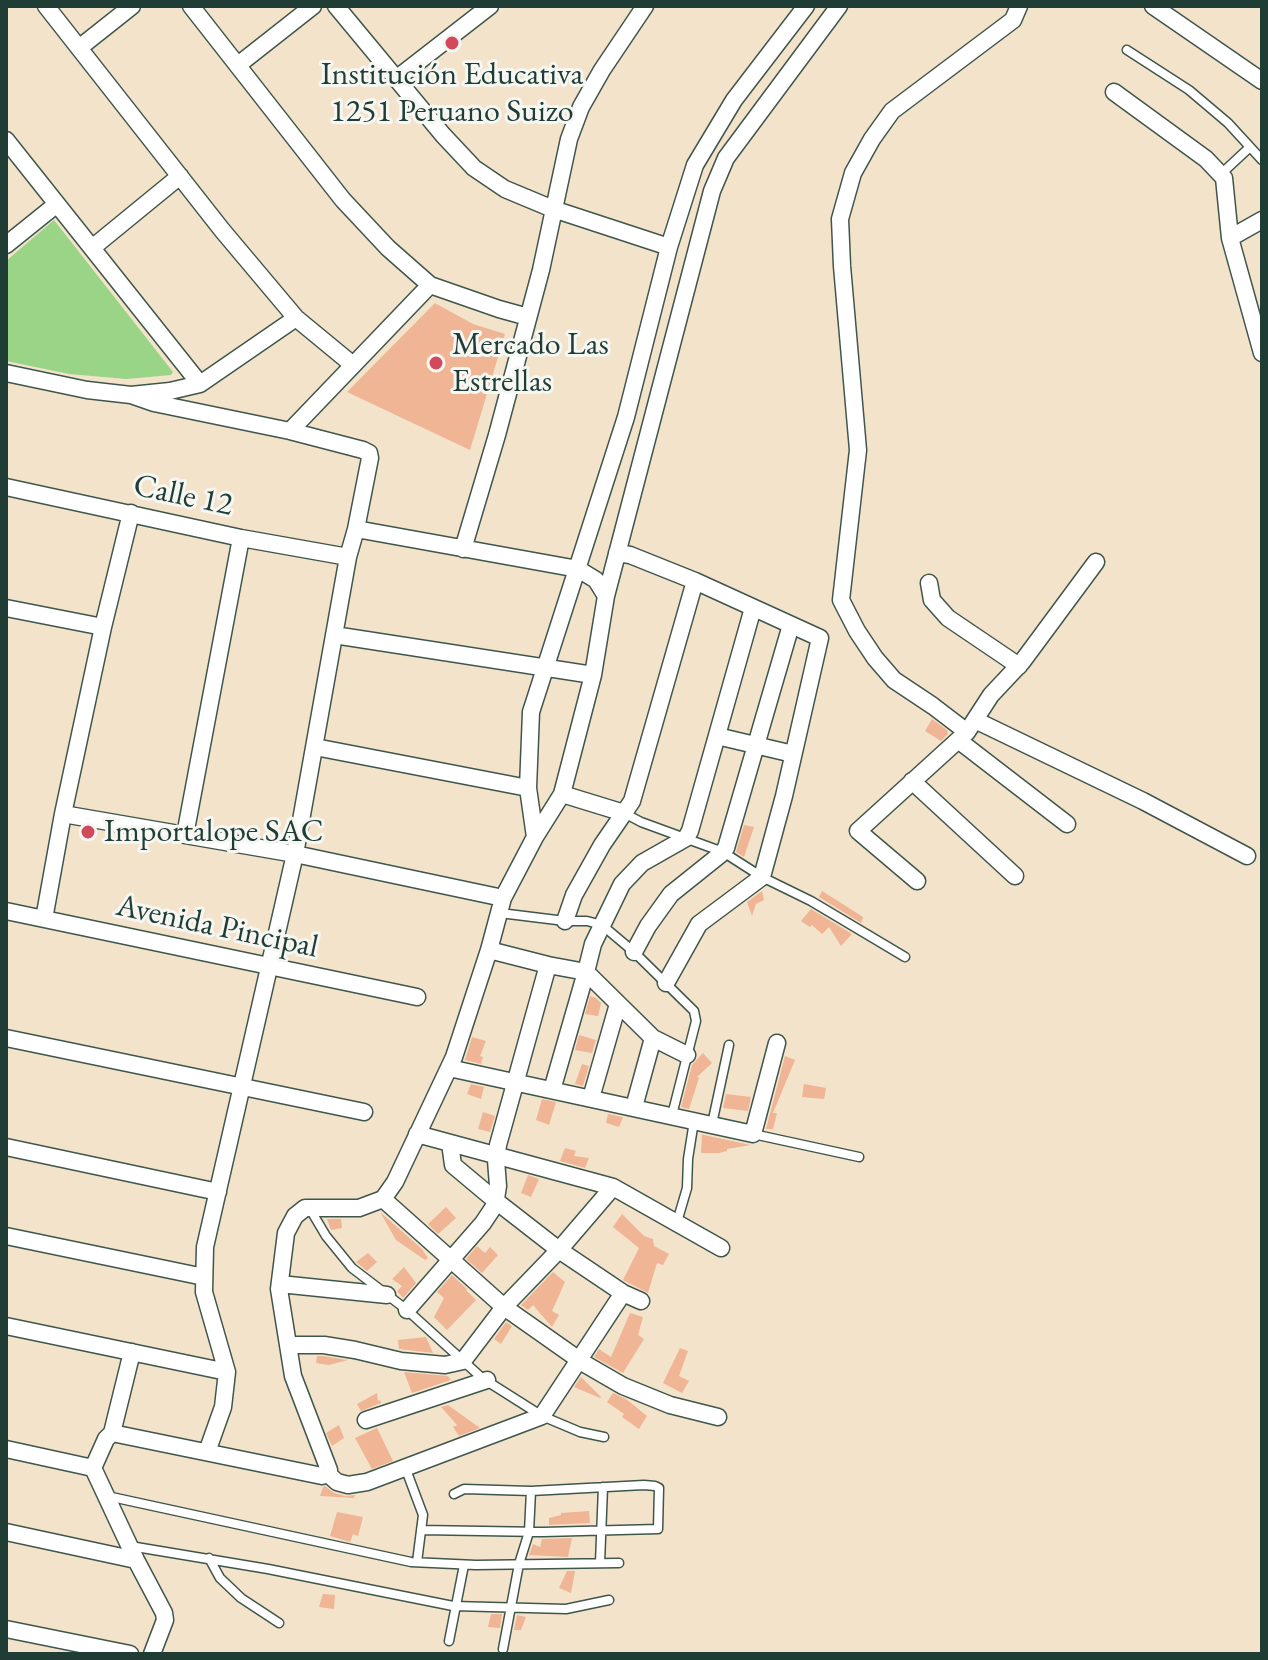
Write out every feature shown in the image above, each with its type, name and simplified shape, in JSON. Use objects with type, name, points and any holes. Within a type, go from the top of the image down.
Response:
[{"type":"street","points":[[46,6],[296,318],[353,365]]},
{"type":"street","points":[[79,48],[132,6]]},
{"type":"street","points":[[191,6],[343,200],[388,248],[430,285],[528,317]]},
{"type":"street","points":[[238,65],[313,6]]},
{"type":"street","points":[[336,6],[474,168],[505,189],[553,209],[669,247]]},
{"type":"street","points":[[396,79],[490,6]]},
{"type":"street","points":[[463,549],[541,270],[569,139],[581,107],[602,70],[645,6]]},
{"type":"street","points":[[535,837],[528,788],[531,712],[626,417],[669,247],[695,165],[734,100],[806,6]]},
{"type":"street","points":[[328,1474],[293,1376],[279,1289],[286,1233],[295,1216],[305,1208],[359,1208],[383,1199],[395,1182],[454,1057],[501,905],[535,837],[562,794],[593,675],[606,596],[712,191],[726,158],[835,12],[815,6]]},
{"type":"street","points":[[1019,6],[1013,20],[892,111],[853,173],[840,219],[858,450],[841,600],[857,631],[894,680],[967,731],[1067,824]]},
{"type":"street","points":[[1153,6],[1262,81]]},
{"type":"street","points":[[1114,92],[1206,159],[1224,178],[1230,238],[1261,350]]},
{"type":"street","points":[[6,140],[200,384]]},
{"type":"street","points":[[92,248],[180,176]]},
{"type":"street","points":[[6,245],[57,204]]},
{"type":"street","points":[[1230,238],[1262,220]]},
{"type":"street","points":[[290,431],[430,285]]},
{"type":"street","points":[[6,373],[87,390],[131,395],[170,391],[200,384],[296,318]]},
{"type":"street","points":[[131,395],[154,403],[290,431],[363,450],[369,453],[370,458],[348,557],[295,854],[205,1247],[204,1292],[227,1372],[223,1407],[207,1452]]},
{"type":"street","name":"Calle 12","points":[[6,487],[241,538],[348,557]]},
{"type":"street","points":[[44,919],[103,627],[131,513]]},
{"type":"street","points":[[356,529],[578,569],[596,580],[606,596]]},
{"type":"street","points":[[185,835],[241,538]]},
{"type":"street","points":[[617,553],[630,555],[695,581],[820,638],[762,877],[699,924],[666,983]]},
{"type":"street","points":[[917,881],[858,831],[967,731],[991,695],[1019,666],[1096,562]]},
{"type":"street","points":[[565,921],[574,895],[595,857],[632,801],[695,581]]},
{"type":"street","points":[[929,583],[932,600],[948,618],[1019,666]]},
{"type":"street","points":[[6,608],[103,627]]},
{"type":"street","points":[[552,1090],[593,944],[622,884],[642,863],[686,838],[690,831],[753,608]]},
{"type":"street","points":[[634,952],[671,894],[726,848],[791,625]]},
{"type":"street","points":[[334,635],[593,675]]},
{"type":"street","points":[[967,731],[1130,794],[1247,856]]},
{"type":"street","points":[[717,736],[793,754]]},
{"type":"street","points":[[315,747],[528,788]]},
{"type":"street","points":[[912,781],[1015,876]]},
{"type":"street","points":[[562,794],[624,813]]},
{"type":"street","points":[[63,814],[295,854],[501,905]]},
{"type":"street","name":"Avenida Pincipal","points":[[6,911],[417,997]]},
{"type":"street","points":[[489,950],[586,972],[653,1038],[687,1055]]},
{"type":"street","points":[[407,1310],[495,1205],[498,1145],[548,965]]},
{"type":"street","points":[[591,1098],[618,1004]]},
{"type":"street","points":[[6,1038],[364,1112]]},
{"type":"street","points":[[634,1107],[653,1038]]},
{"type":"street","points":[[449,1068],[753,1134],[777,1043]]},
{"type":"street","points":[[417,1134],[613,1187],[721,1248]]},
{"type":"street","points":[[450,1143],[453,1165],[496,1201],[559,1250],[623,1293],[641,1301]]},
{"type":"street","points":[[6,1147],[218,1192]]},
{"type":"street","points":[[288,1345],[324,1345],[401,1361],[445,1365],[463,1361],[504,1307],[613,1187]]},
{"type":"street","points":[[383,1199],[504,1307],[579,1361],[623,1386],[670,1405],[718,1417]]},
{"type":"street","points":[[6,1236],[204,1277]]},
{"type":"street","points":[[280,1284],[387,1295]]},
{"type":"street","points":[[328,1474],[337,1482],[348,1485],[367,1482],[542,1416],[623,1293]]},
{"type":"street","points":[[6,1326],[227,1372]]},
{"type":"street","points":[[93,1468],[106,1439],[112,1433],[132,1352]]},
{"type":"street","points":[[366,1420],[487,1380]]},
{"type":"street","points":[[112,1433],[322,1476],[328,1474]]},
{"type":"street","points":[[6,1449],[93,1468]]},
{"type":"street","points":[[93,1468],[164,1613],[156,1653]]},
{"type":"street","points":[[6,1532],[133,1553]]},
{"type":"street","points":[[6,1629],[130,1654]]},
{"type":"lane","points":[[1127,50],[1189,90],[1228,123],[1262,160]]},
{"type":"lane","points":[[1220,174],[1250,147]]},
{"type":"lane","points":[[624,813],[723,852],[905,957]]},
{"type":"lane","points":[[501,905],[565,921],[602,925],[694,1011],[696,1021],[672,1115]]},
{"type":"lane","points":[[712,1124],[729,1045]]},
{"type":"lane","points":[[677,1222],[687,1188],[694,1121]]},
{"type":"lane","points":[[753,1134],[859,1157]]},
{"type":"lane","points":[[309,1208],[326,1236],[352,1268],[407,1310],[487,1380],[542,1416],[580,1432],[604,1437]]},
{"type":"lane","points":[[405,1467],[423,1515],[417,1562]]},
{"type":"lane","points":[[421,1530],[529,1532],[658,1529],[659,1488],[655,1486],[531,1491],[464,1489],[454,1494]]},
{"type":"lane","points":[[600,1563],[603,1487]]},
{"type":"lane","points":[[503,1649],[519,1564],[529,1532],[531,1491]]},
{"type":"lane","points":[[107,1496],[417,1562],[464,1565],[619,1563]]},
{"type":"lane","points":[[133,1553],[209,1558],[456,1606],[566,1609],[609,1600]]},
{"type":"lane","points":[[209,1558],[220,1578],[241,1598],[279,1623]]},
{"type":"lane","points":[[449,1641],[464,1565]]},
{"type":"green space","points":[[54,220],[173,372],[171,375],[126,379],[69,374],[6,361],[6,261]]},
{"type":"building","name":"Mercado Las Estrellas","points":[[435,303],[473,324],[505,334],[470,450],[347,392]]},
{"type":"building","points":[[932,719],[947,730],[948,734],[941,741],[925,731]]},
{"type":"building","points":[[744,825],[754,827],[744,857],[736,852]]},
{"type":"building","points":[[762,891],[764,900],[756,904],[752,916],[747,902]]},
{"type":"building","points":[[822,891],[863,917],[861,923],[819,897]]},
{"type":"building","points":[[811,909],[852,934],[841,946],[829,927],[822,934],[801,921]]},
{"type":"building","points":[[590,996],[601,1003],[598,1016],[585,1014]]},
{"type":"building","points":[[579,1035],[596,1040],[592,1053],[575,1050]]},
{"type":"building","points":[[472,1037],[486,1041],[480,1056],[483,1057],[481,1064],[465,1060]]},
{"type":"building","points":[[703,1053],[712,1063],[697,1077],[689,1109],[681,1107],[692,1065]]},
{"type":"building","points":[[785,1056],[795,1060],[773,1113],[777,1113],[773,1129],[766,1129]]},
{"type":"building","points":[[582,1064],[589,1066],[583,1086],[575,1084]]},
{"type":"building","points":[[471,1084],[484,1087],[481,1099],[467,1094]]},
{"type":"building","points":[[804,1084],[826,1088],[824,1099],[802,1097]]},
{"type":"building","points":[[726,1094],[751,1097],[748,1111],[723,1108]]},
{"type":"building","points":[[542,1099],[556,1102],[549,1125],[536,1120]]},
{"type":"building","points":[[483,1112],[495,1116],[490,1132],[478,1129]]},
{"type":"building","points":[[608,1114],[623,1117],[619,1127],[606,1123]]},
{"type":"building","points":[[702,1134],[751,1145],[719,1153],[701,1153]]},
{"type":"building","points":[[565,1148],[576,1151],[574,1156],[589,1158],[585,1168],[560,1161]]},
{"type":"building","points":[[528,1175],[539,1179],[531,1197],[521,1193]]},
{"type":"building","points":[[446,1207],[456,1218],[438,1234],[428,1224]]},
{"type":"building","points":[[380,1212],[428,1258],[425,1260],[396,1240]]},
{"type":"building","points":[[622,1214],[644,1236],[653,1239],[654,1246],[669,1254],[663,1265],[657,1263],[648,1293],[623,1280],[639,1248],[613,1227]]},
{"type":"building","points":[[327,1219],[341,1219],[342,1228],[331,1230]]},
{"type":"building","points":[[477,1246],[485,1253],[490,1247],[498,1255],[482,1273],[466,1259]]},
{"type":"building","points":[[368,1253],[377,1262],[367,1271],[356,1262]]},
{"type":"building","points":[[404,1267],[416,1283],[403,1298],[397,1291],[402,1286],[392,1279]]},
{"type":"building","points":[[553,1272],[565,1282],[552,1311],[559,1315],[552,1327],[533,1305],[528,1310],[521,1305]]},
{"type":"building","points":[[452,1275],[476,1300],[447,1330],[434,1317],[444,1298],[437,1292]]},
{"type":"building","points":[[630,1313],[643,1317],[638,1335],[644,1339],[623,1373],[594,1357],[599,1349],[611,1357]]},
{"type":"building","points":[[506,1322],[512,1326],[501,1344],[494,1339]]},
{"type":"building","points":[[426,1337],[433,1353],[399,1349],[398,1340]]},
{"type":"building","points":[[680,1348],[688,1351],[679,1376],[689,1381],[682,1393],[663,1383]]},
{"type":"building","points":[[317,1356],[348,1360],[329,1365],[316,1363]]},
{"type":"building","points":[[404,1372],[448,1376],[451,1380],[412,1393]]},
{"type":"building","points":[[581,1377],[601,1397],[600,1398],[574,1387]]},
{"type":"building","points":[[377,1393],[381,1403],[361,1411],[357,1404]]},
{"type":"building","points":[[613,1393],[647,1416],[639,1429],[607,1402]]},
{"type":"building","points":[[448,1405],[480,1428],[459,1436],[453,1427],[457,1425],[441,1407]]},
{"type":"building","points":[[339,1425],[344,1438],[332,1446],[326,1433]]},
{"type":"building","points":[[377,1428],[393,1461],[372,1469],[355,1438]]},
{"type":"building","points":[[325,1486],[334,1493],[355,1495],[354,1498],[320,1496]]},
{"type":"building","points":[[589,1511],[590,1523],[549,1525],[549,1518],[561,1513]]},
{"type":"building","points":[[337,1512],[363,1517],[358,1536],[353,1534],[350,1542],[330,1536]]},
{"type":"building","points":[[572,1538],[568,1557],[529,1555],[533,1544],[540,1547],[542,1539]]},
{"type":"building","points":[[567,1571],[575,1571],[571,1593],[559,1588]]},
{"type":"building","points":[[323,1594],[335,1595],[334,1609],[319,1607]]},
{"type":"building","points":[[491,1614],[502,1614],[500,1628],[488,1627]]},
{"type":"building","points":[[517,1615],[526,1617],[521,1630],[514,1630]]},
{"type":"place","name":"Institución Educativa 1251 Peruano Suizo","points":[[452,43]]},
{"type":"place","name":"Mercado Las Estrellas","points":[[436,363]]},
{"type":"place","name":"Importalope SAC","points":[[88,832]]}]
